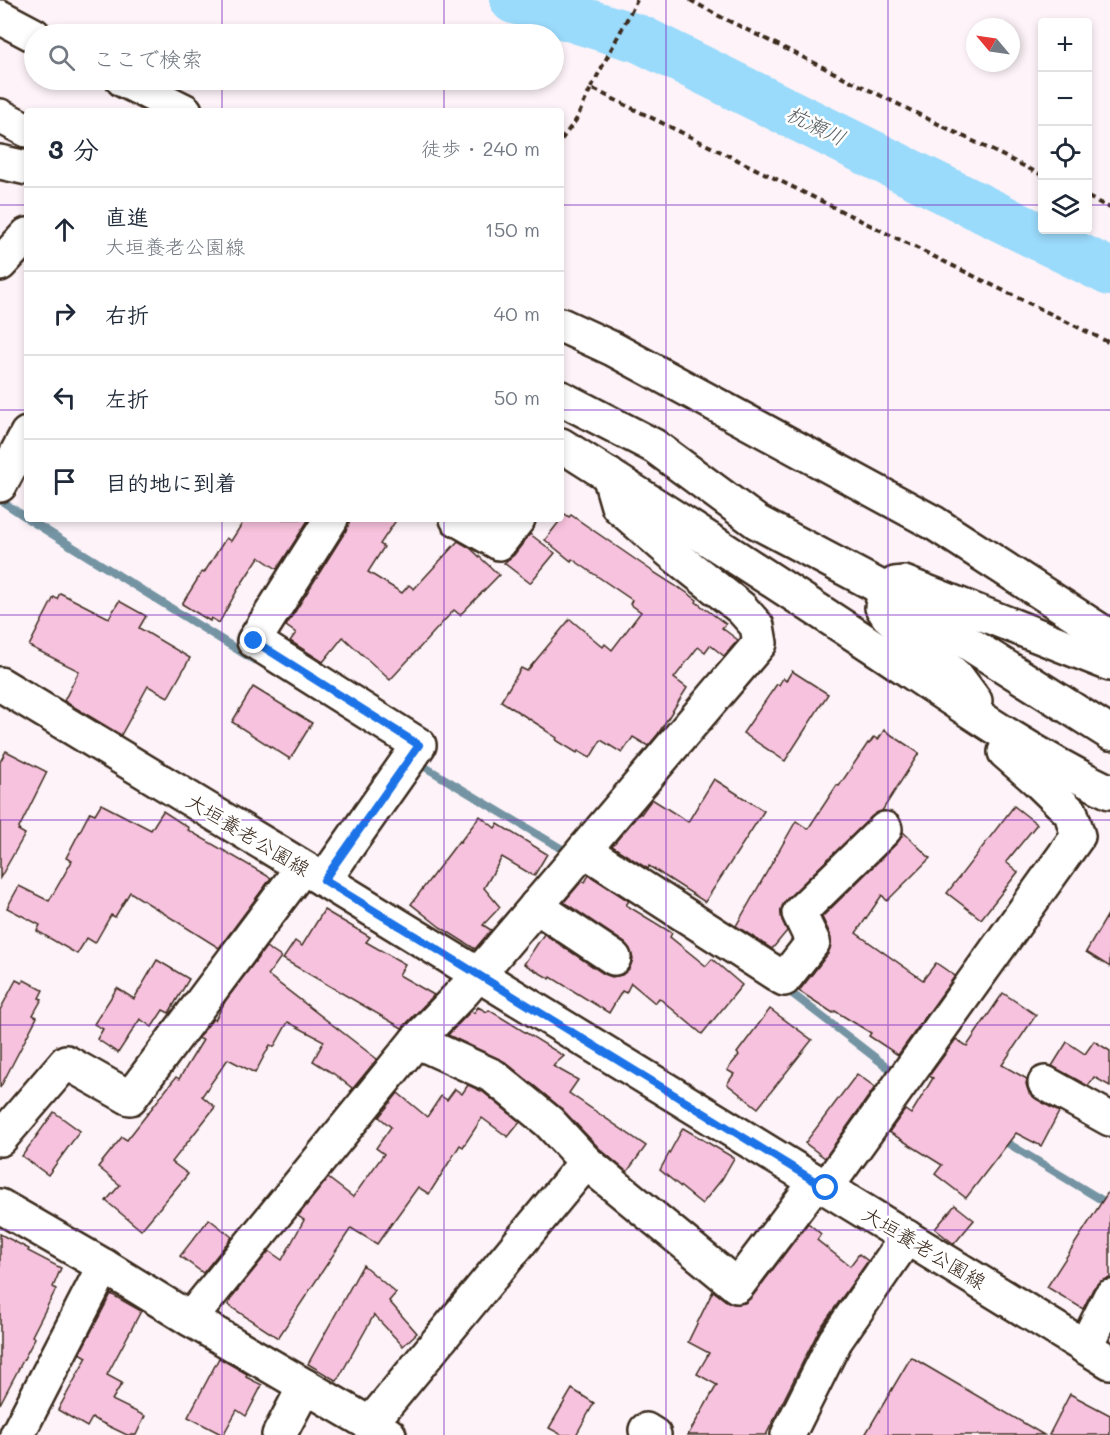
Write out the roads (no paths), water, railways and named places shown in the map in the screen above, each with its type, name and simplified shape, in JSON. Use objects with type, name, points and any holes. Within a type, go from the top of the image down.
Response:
[{"type":"street","points":[[0,17],[24,30]]},
{"type":"street","points":[[143,90],[179,108]]},
{"type":"street","points":[[0,116],[24,128]]},
{"type":"street","points":[[0,162],[24,167]]},
{"type":"street","points":[[0,264],[24,237]]},
{"type":"street","points":[[564,326],[613,349],[934,523],[1110,637]]},
{"type":"street","points":[[564,400],[654,446],[757,522],[878,586],[1110,733]]},
{"type":"street","points":[[0,485],[24,440]]},
{"type":"street","points":[[564,447],[874,647],[991,726],[1043,758],[1110,792]]},
{"type":"street","points":[[190,1319],[416,1041],[464,991],[760,643],[757,626],[741,608],[673,554],[618,506],[609,475]]},
{"type":"street","points":[[0,1138],[66,1062],[130,1098],[419,745],[254,641],[329,522]]},
{"type":"street","points":[[462,522],[499,543],[516,522]]},
{"type":"street","points":[[717,545],[745,544],[847,589],[861,584],[878,586],[904,583],[1110,664]]},
{"type":"street","points":[[416,1041],[493,1076],[549,1122],[586,1162],[737,1286],[821,1185],[1078,836],[1071,813],[1001,748],[991,726],[958,678],[888,616],[882,607],[884,597],[878,586]]},
{"type":"street","name":"大垣養老公園線","points":[[0,684],[1098,1354]]},
{"type":"street","points":[[584,850],[784,979],[813,942],[800,913],[885,829]]},
{"type":"street","points":[[536,906],[614,958]]},
{"type":"street","points":[[1045,1083],[1110,1119]]},
{"type":"street","points":[[0,1206],[379,1430],[586,1162]]},
{"type":"street","points":[[788,1435],[835,1341],[907,1238]]},
{"type":"street","points":[[17,1435],[104,1266]]},
{"type":"street","points":[[1098,1354],[1110,1297]]},
{"type":"street","points":[[279,1435],[305,1386]]},
{"type":"waterway","name":"杭瀬川","points":[[514,0],[640,39],[1110,272]]},
{"type":"waterway","points":[[0,500],[24,516]]},
{"type":"waterway","points":[[33,522],[254,660]]},
{"type":"waterway","points":[[415,761],[571,856]]},
{"type":"waterway","points":[[782,988],[899,1076]]},
{"type":"waterway","points":[[999,1138],[1110,1205]]}]
